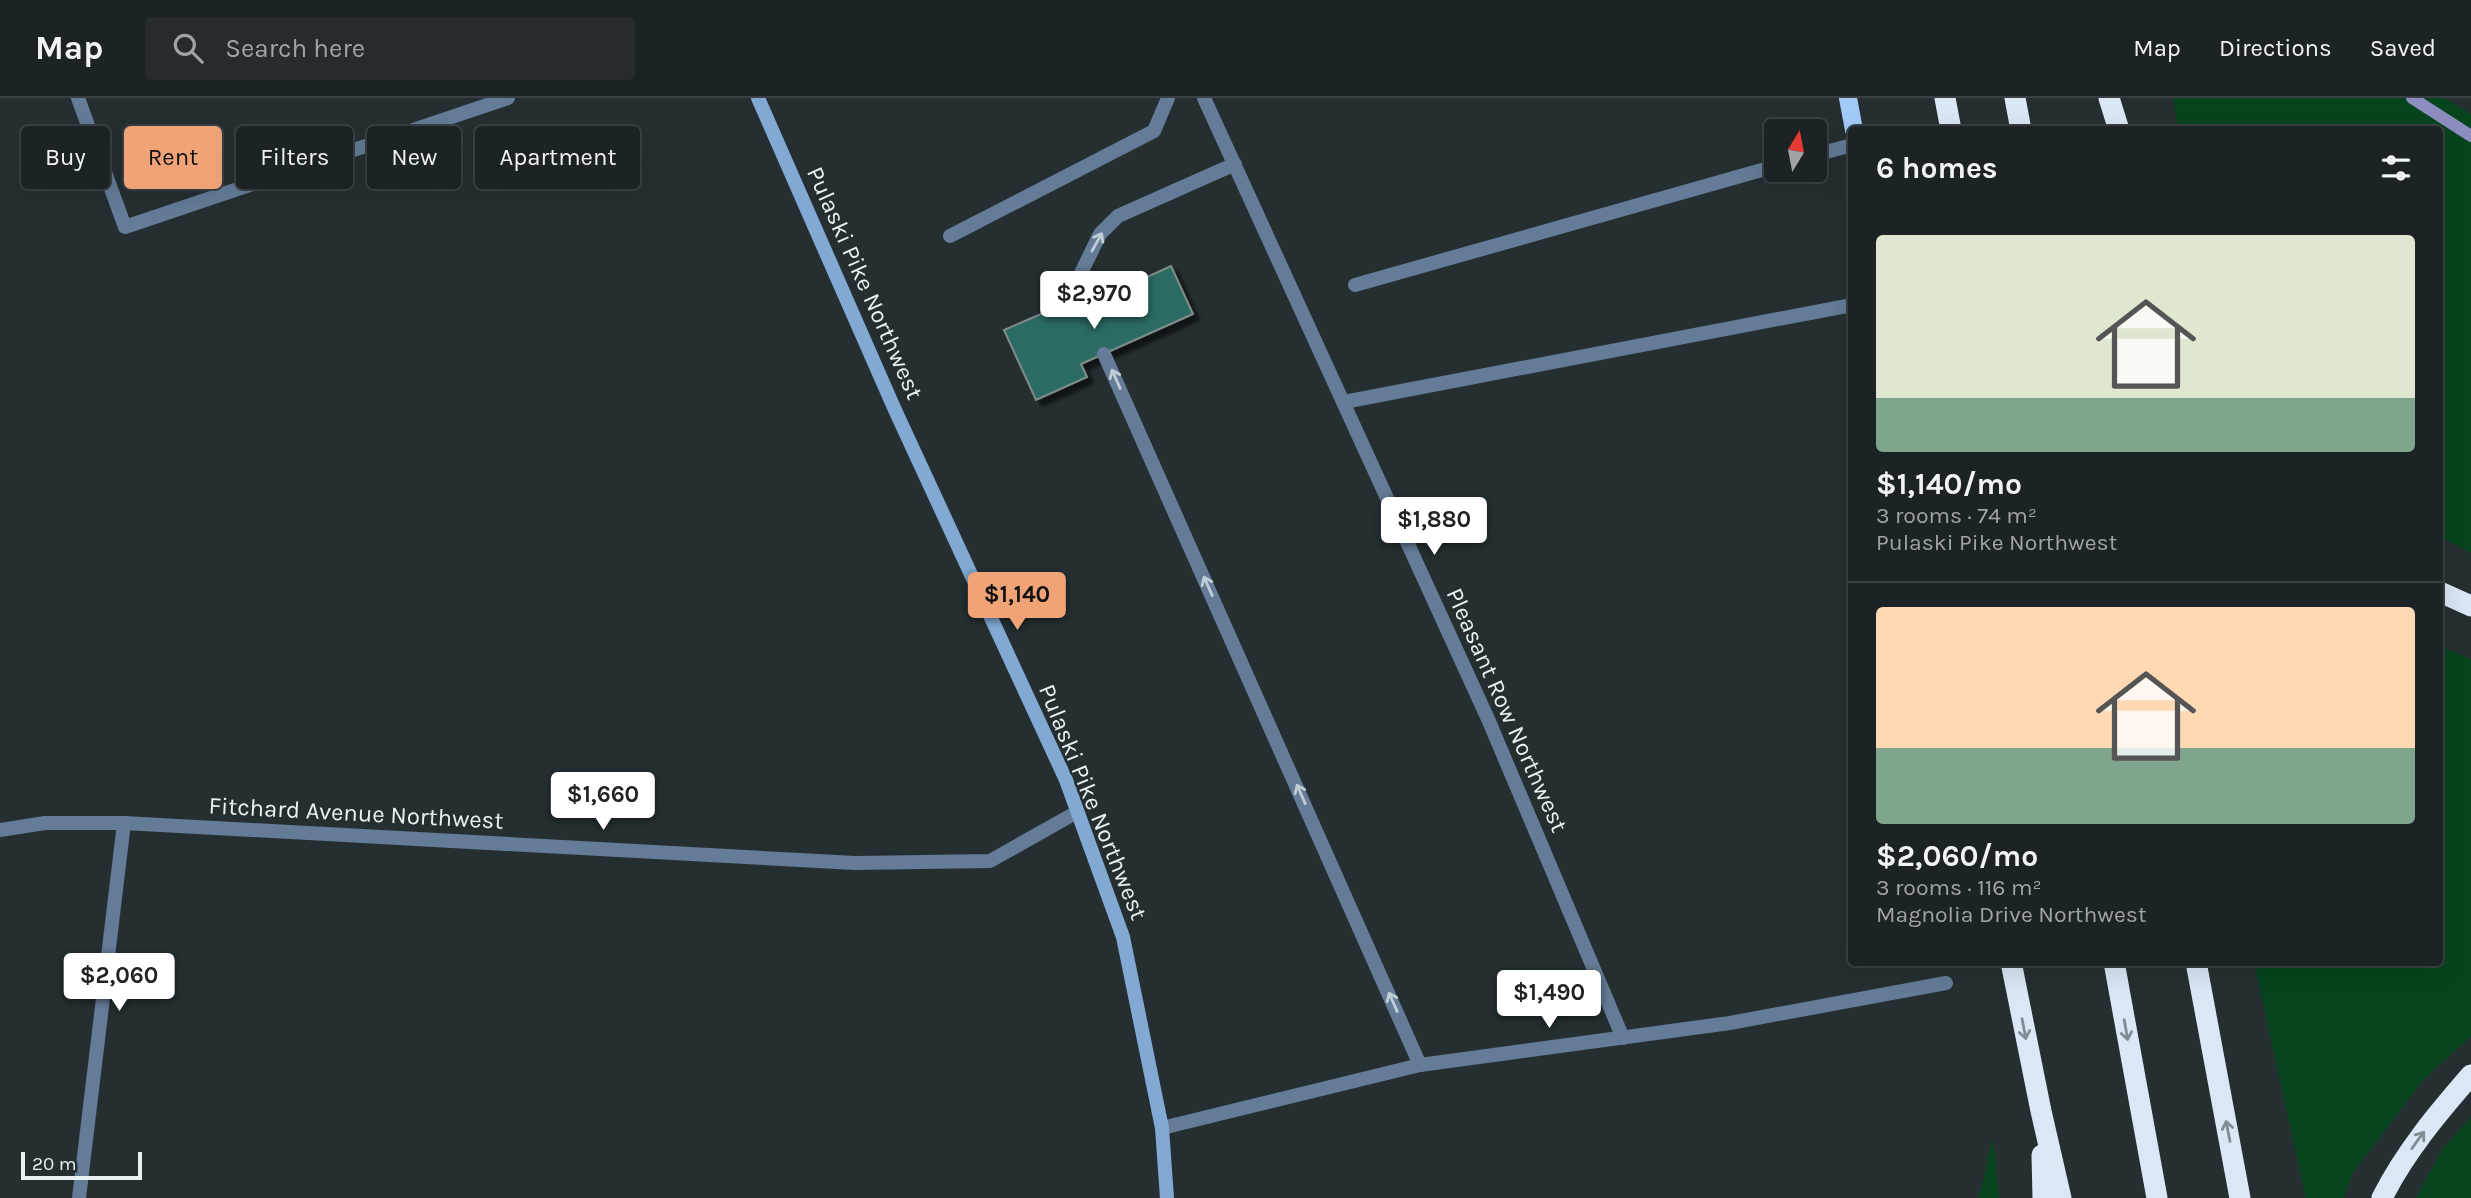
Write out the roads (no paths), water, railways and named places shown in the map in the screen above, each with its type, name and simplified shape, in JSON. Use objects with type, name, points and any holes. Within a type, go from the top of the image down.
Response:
[{"type":"highway","points":[[1945,98],[1950,126]]},
{"type":"highway","points":[[2015,98],[2020,126]]},
{"type":"highway","points":[[2107,98],[2110,126]]},
{"type":"highway","points":[[2107,98],[2118,126]]},
{"type":"highway","points":[[2443,593],[2471,606]]},
{"type":"highway","points":[[2012,966],[2040,1111],[2061,1198]]},
{"type":"highway","points":[[2115,966],[2157,1198]]},
{"type":"highway","points":[[2197,966],[2240,1198]]},
{"type":"highway","points":[[2382,1198],[2438,1112],[2471,1075]]},
{"type":"highway","points":[[2040,1111],[2043,1198]]},
{"type":"main road","name":"Pulaski Pike Northwest","points":[[758,98],[895,410],[1066,780],[1123,937],[1162,1128],[1167,1198]]},
{"type":"main road","points":[[1848,98],[1853,126]]},
{"type":"street","points":[[78,98],[125,227],[508,98]]},
{"type":"street","points":[[950,236],[1154,131],[1168,98]]},
{"type":"street","name":"Pleasant Row Northwest","points":[[1204,98],[1488,719],[1623,1038]]},
{"type":"street","points":[[1827,152],[1848,146]]},
{"type":"street","points":[[1083,306],[1079,297],[1082,271],[1100,234],[1118,216],[1235,164]]},
{"type":"street","points":[[1355,285],[1764,169]]},
{"type":"street","points":[[1345,402],[1848,306]]},
{"type":"street","points":[[1104,354],[1420,1065]]},
{"type":"street","name":"Fitchard Avenue Northwest","points":[[0,830],[45,822],[124,823],[855,863],[990,861],[1077,812]]},
{"type":"street","points":[[79,1198],[124,823]]},
{"type":"street","points":[[1162,1128],[1420,1065],[1730,1023],[1946,983]]},
{"type":"waterway","points":[[2412,98],[2471,136]]}]
